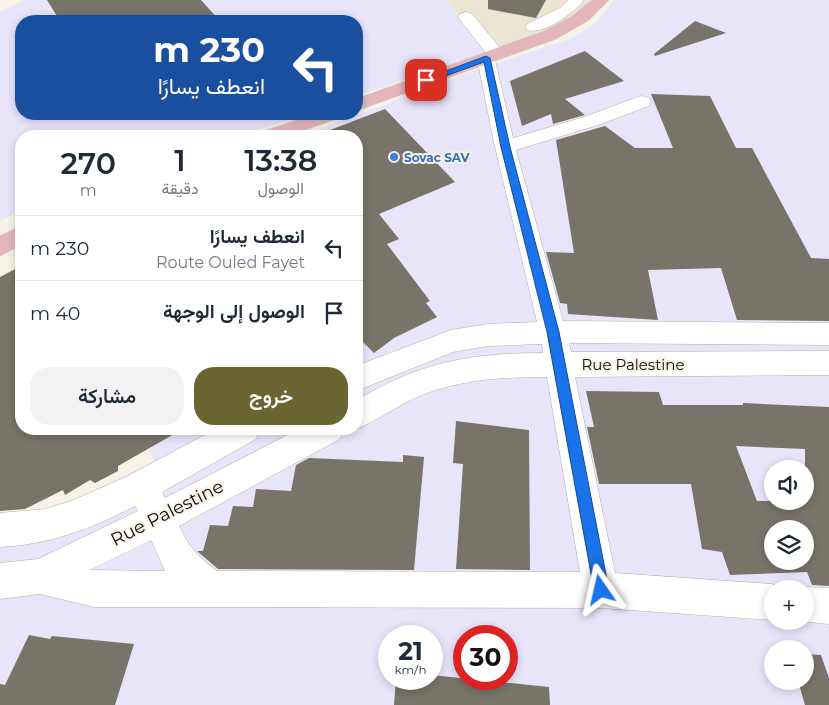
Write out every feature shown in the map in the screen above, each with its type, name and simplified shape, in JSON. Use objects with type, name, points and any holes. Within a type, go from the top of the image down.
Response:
[{"type":"main road","points":[[363,103],[492,57],[573,25],[588,14],[601,0]]},
{"type":"main road","points":[[286,130],[315,120]]},
{"type":"main road","points":[[0,246],[15,237]]},
{"type":"street","points":[[533,26],[566,11],[576,0]]},
{"type":"street","points":[[491,24],[461,11],[492,57],[505,147],[553,332],[601,590]]},
{"type":"street","points":[[505,147],[591,121],[642,102]]},
{"type":"street","name":"Rue Palestine","points":[[363,376],[452,341],[488,335],[553,332],[829,334]]},
{"type":"street","name":"Rue Palestine","points":[[363,411],[413,385],[456,372],[497,365],[829,364]]},
{"type":"street","points":[[0,530],[26,529],[70,519],[142,485],[233,435]]},
{"type":"street","name":"Rue Palestine","points":[[0,581],[40,576],[158,519],[318,435]]},
{"type":"street","points":[[142,485],[178,560],[190,573],[211,589]]},
{"type":"street","points":[[40,576],[94,589],[601,590],[764,601]]},
{"type":"street","points":[[814,605],[829,606]]},
{"type":"shaded area","points":[[25,0],[447,0],[487,52],[363,94],[363,15],[15,15],[15,120],[288,120],[258,130],[15,130],[15,214],[0,221],[0,12]]},
{"type":"shaded area","points":[[447,0],[590,0],[585,7],[560,24],[487,52]]},
{"type":"shaded area","points":[[613,0],[829,0],[829,705],[0,705],[0,520],[56,509],[155,461],[142,435],[363,435],[363,130],[318,130],[344,120],[363,120],[363,113],[470,72],[572,38],[597,22]]},
{"type":"building","points":[[47,0],[201,0],[215,15],[56,15]]},
{"type":"building","points":[[488,0],[546,0],[536,18],[488,9]]},
{"type":"building","points":[[695,21],[726,33],[655,56],[654,54]]},
{"type":"building","points":[[585,51],[624,81],[565,99],[585,115],[553,124],[551,114],[522,126],[510,81]]},
{"type":"building","points":[[651,94],[710,96],[736,148],[752,148],[811,258],[829,259],[829,321],[737,320],[721,268],[648,270],[658,320],[568,314],[567,304],[560,303],[546,252],[574,253],[556,140],[605,126],[635,148],[673,148]]},
{"type":"building","points":[[385,109],[455,182],[379,214],[399,239],[387,244],[430,301],[426,303],[437,317],[394,338],[374,353],[363,342],[363,130],[330,130],[356,120],[363,120],[363,117]]},
{"type":"building","points":[[15,269],[15,435],[172,435],[118,466],[118,471],[95,483],[90,480],[65,495],[63,490],[25,509],[0,511],[0,277]]},
{"type":"building","points":[[586,391],[659,392],[663,405],[743,405],[743,403],[829,407],[829,586],[814,585],[814,580],[810,580],[807,572],[730,575],[722,552],[702,549],[691,484],[599,484],[587,427],[594,427]]},
{"type":"building","points":[[456,421],[529,430],[530,570],[456,569],[463,464],[453,463]]},
{"type":"building","points":[[403,455],[424,457],[414,570],[218,569],[197,551],[203,551],[210,525],[228,526],[233,506],[253,507],[256,489],[291,491],[296,465],[309,458],[403,462]]},
{"type":"building","points":[[29,635],[50,639],[52,636],[134,644],[115,705],[0,705],[0,684],[5,685]]},
{"type":"building","points":[[814,655],[821,655],[829,678],[829,705],[805,705],[801,690],[814,690]]},
{"type":"building","points":[[443,676],[453,677],[453,690],[518,690],[518,684],[549,687],[550,705],[394,705],[395,690],[443,690]]},
{"type":"place","name":"Sovac SAV","points":[[394,157]]},
{"type":"route","points":[[426,80],[486,58],[505,147],[553,332],[601,590]]}]
